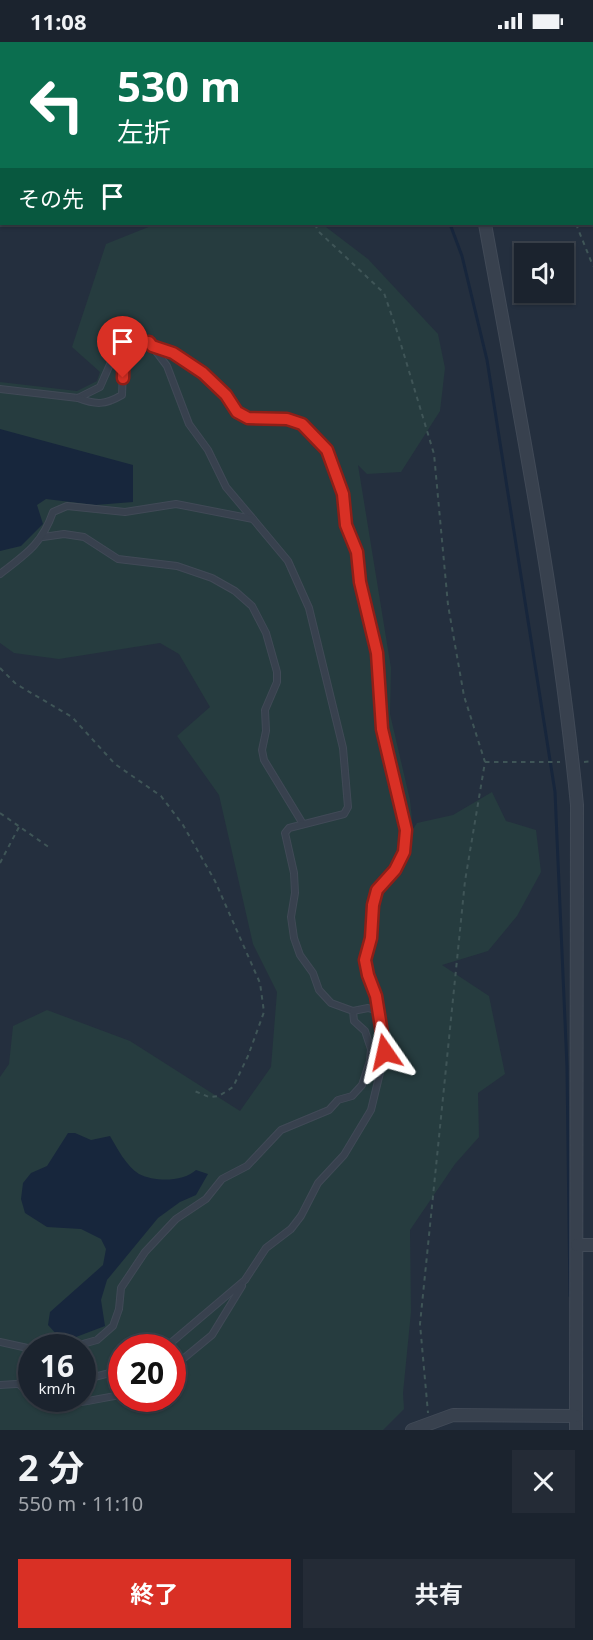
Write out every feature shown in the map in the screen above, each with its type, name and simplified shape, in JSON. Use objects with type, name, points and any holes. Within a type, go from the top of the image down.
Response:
[{"type":"street","points":[[485,225],[526,448],[572,739],[577,805],[576,1430]]},
{"type":"street","points":[[577,1245],[593,1245]]},
{"type":"street","points":[[412,1430],[453,1415],[576,1416]]},
{"type":"lane","points":[[78,398],[100,387],[118,346],[149,342],[167,366],[189,424],[208,450],[226,487],[288,561],[309,608],[343,748],[348,807],[344,814],[288,828],[285,833],[294,873],[291,917],[294,938],[300,956],[313,973],[319,990],[331,1003],[353,1011],[368,1008],[378,1011]]},
{"type":"lane","points":[[0,389],[78,398],[94,404],[107,404],[122,395],[124,345]]},
{"type":"lane","points":[[152,346],[173,353],[203,373],[226,395],[237,412],[248,418],[287,419],[302,424],[327,450],[343,494],[346,525],[357,552],[360,582],[377,653],[382,729],[406,830],[404,852],[395,870],[377,890],[373,905],[371,938],[365,960],[378,1011],[385,1052],[371,1110],[344,1155],[318,1183],[301,1216],[291,1229],[266,1248],[212,1335],[186,1356]]},
{"type":"lane","points":[[0,574],[32,550],[42,538],[53,512],[67,506],[110,512],[176,504],[253,519]]},
{"type":"lane","points":[[42,538],[64,534],[84,537],[118,559],[177,566],[212,578],[235,591],[252,606],[266,633],[277,672],[277,682],[265,710],[266,731],[261,750],[264,760],[303,824]]},
{"type":"lane","points":[[96,1341],[113,1326],[119,1309],[121,1288],[145,1252],[176,1219],[206,1198],[222,1179],[247,1166],[280,1130],[329,1110],[338,1100],[352,1096],[362,1085],[370,1061],[371,1049],[365,1031],[354,1021],[353,1011]]},
{"type":"lane","points":[[181,1334],[245,1280]]},
{"type":"lane","points":[[0,1342],[18,1346]]},
{"type":"lane","points":[[0,1385],[18,1384]]},
{"type":"path","points":[[315,225],[318,231],[384,292],[396,328],[434,454],[448,605],[464,696],[485,762],[465,881],[420,1324],[429,1422]]},
{"type":"path","points":[[576,225],[593,266]]},
{"type":"path","points":[[0,668],[16,684],[72,717],[115,764],[161,796],[183,825],[215,880],[260,983],[264,1012],[248,1056],[233,1087],[219,1096],[209,1097],[192,1090]]},
{"type":"path","points":[[485,762],[573,762]]},
{"type":"path","points":[[0,813],[50,848]]},
{"type":"path","points":[[0,863],[20,827]]},
{"type":"green space","points":[[154,225],[323,225],[368,259],[438,334],[445,368],[440,411],[401,472],[367,474],[358,465],[391,668],[390,714],[410,800],[413,829],[417,823],[453,815],[492,792],[506,821],[536,830],[541,872],[517,916],[488,951],[442,965],[489,996],[505,1074],[478,1093],[479,1137],[455,1164],[410,1230],[411,1312],[403,1393],[404,1409],[383,1430],[0,1430],[0,1077],[9,1064],[13,1026],[47,1010],[130,1041],[240,1111],[271,1067],[277,992],[253,944],[219,795],[177,736],[210,707],[179,654],[160,643],[59,659],[14,653],[0,643],[0,382],[77,391],[97,381],[100,372],[72,347],[106,244]]},
{"type":"water","points":[[0,429],[133,465],[133,502],[95,505],[46,499],[37,505],[43,524],[21,546],[0,551]]},
{"type":"water","points":[[68,1133],[75,1133],[91,1140],[110,1136],[130,1167],[146,1177],[169,1180],[184,1177],[196,1170],[208,1174],[196,1195],[180,1202],[158,1218],[107,1280],[101,1300],[105,1326],[84,1334],[56,1334],[48,1325],[50,1312],[103,1265],[106,1249],[101,1239],[81,1229],[47,1227],[25,1213],[21,1199],[23,1183],[31,1173],[47,1166]]},
{"type":"waterway","points":[[450,225],[462,256],[487,360],[555,792],[567,1067],[570,1296]]},
{"type":"route","points":[[123,378],[124,345],[149,342],[152,346],[173,353],[203,373],[226,395],[237,412],[248,418],[287,419],[302,424],[317,436],[327,450],[343,494],[346,525],[357,552],[360,582],[373,627],[380,688],[379,711],[406,830],[404,852],[395,870],[377,890],[373,905],[371,938],[365,960],[376,996],[379,1021],[385,1036],[385,1052]]}]
